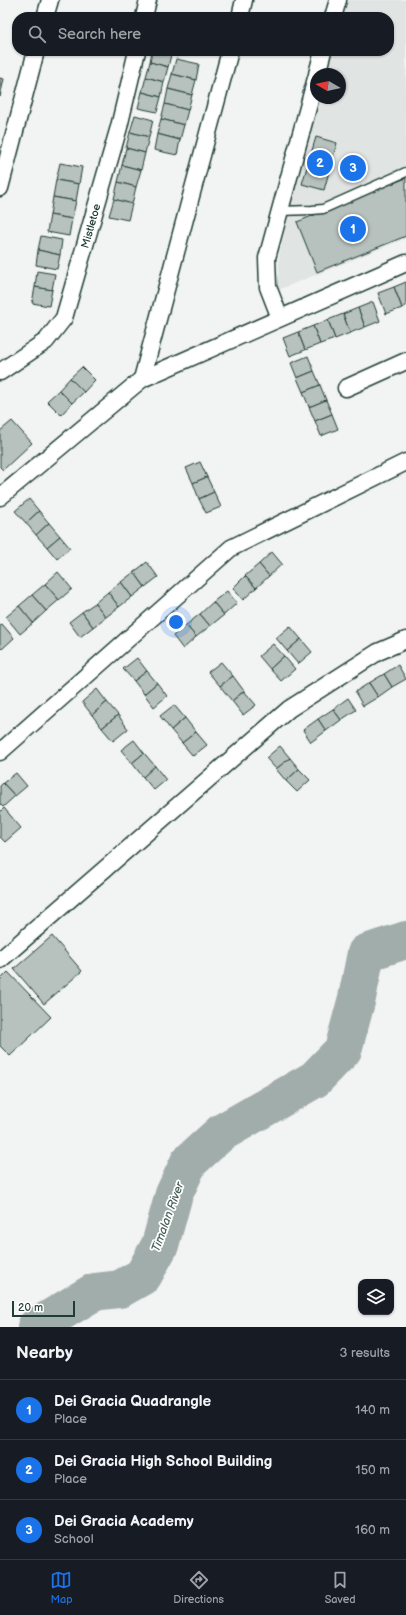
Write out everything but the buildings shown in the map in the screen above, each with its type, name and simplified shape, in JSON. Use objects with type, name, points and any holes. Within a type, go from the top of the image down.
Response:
[{"type":"street","points":[[46,12],[50,0]]},
{"type":"street","points":[[145,12],[148,0]]},
{"type":"street","points":[[241,12],[244,0]]},
{"type":"street","points":[[334,12],[338,0]]},
{"type":"street","points":[[0,188],[35,56]]},
{"type":"street","name":"Mistletoe","points":[[0,372],[46,341],[64,318],[119,127],[136,56]]},
{"type":"street","points":[[142,379],[229,56]]},
{"type":"street","points":[[319,68],[322,56]]},
{"type":"street","points":[[280,318],[268,287],[267,258],[310,99]]},
{"type":"street","points":[[0,497],[142,379],[406,263]]},
{"type":"street","points":[[346,388],[406,361]]},
{"type":"street","points":[[0,752],[231,548],[406,462]]},
{"type":"street","points":[[0,960],[289,709],[378,652],[406,640]]},
{"type":"lane","points":[[279,210],[312,210],[323,208],[406,172]]},
{"type":"shaded area","points":[[339,0],[406,0],[406,238],[278,290],[279,256],[315,104],[346,104],[346,68],[323,68],[326,56],[394,56],[394,12],[336,12]]},
{"type":"waterway","name":"Timalan River","points":[[36,1327],[94,1292],[120,1289],[143,1276],[160,1245],[174,1194],[189,1162],[221,1133],[315,1079],[343,1050],[357,998],[366,953],[406,940]]},
{"type":"place","name":"Dei Gracia High School Building","points":[[320,163]]},
{"type":"place","name":"Dei Gracia Academy","points":[[353,168]]},
{"type":"place","name":"Dei Gracia Quadrangle","points":[[353,229]]}]
